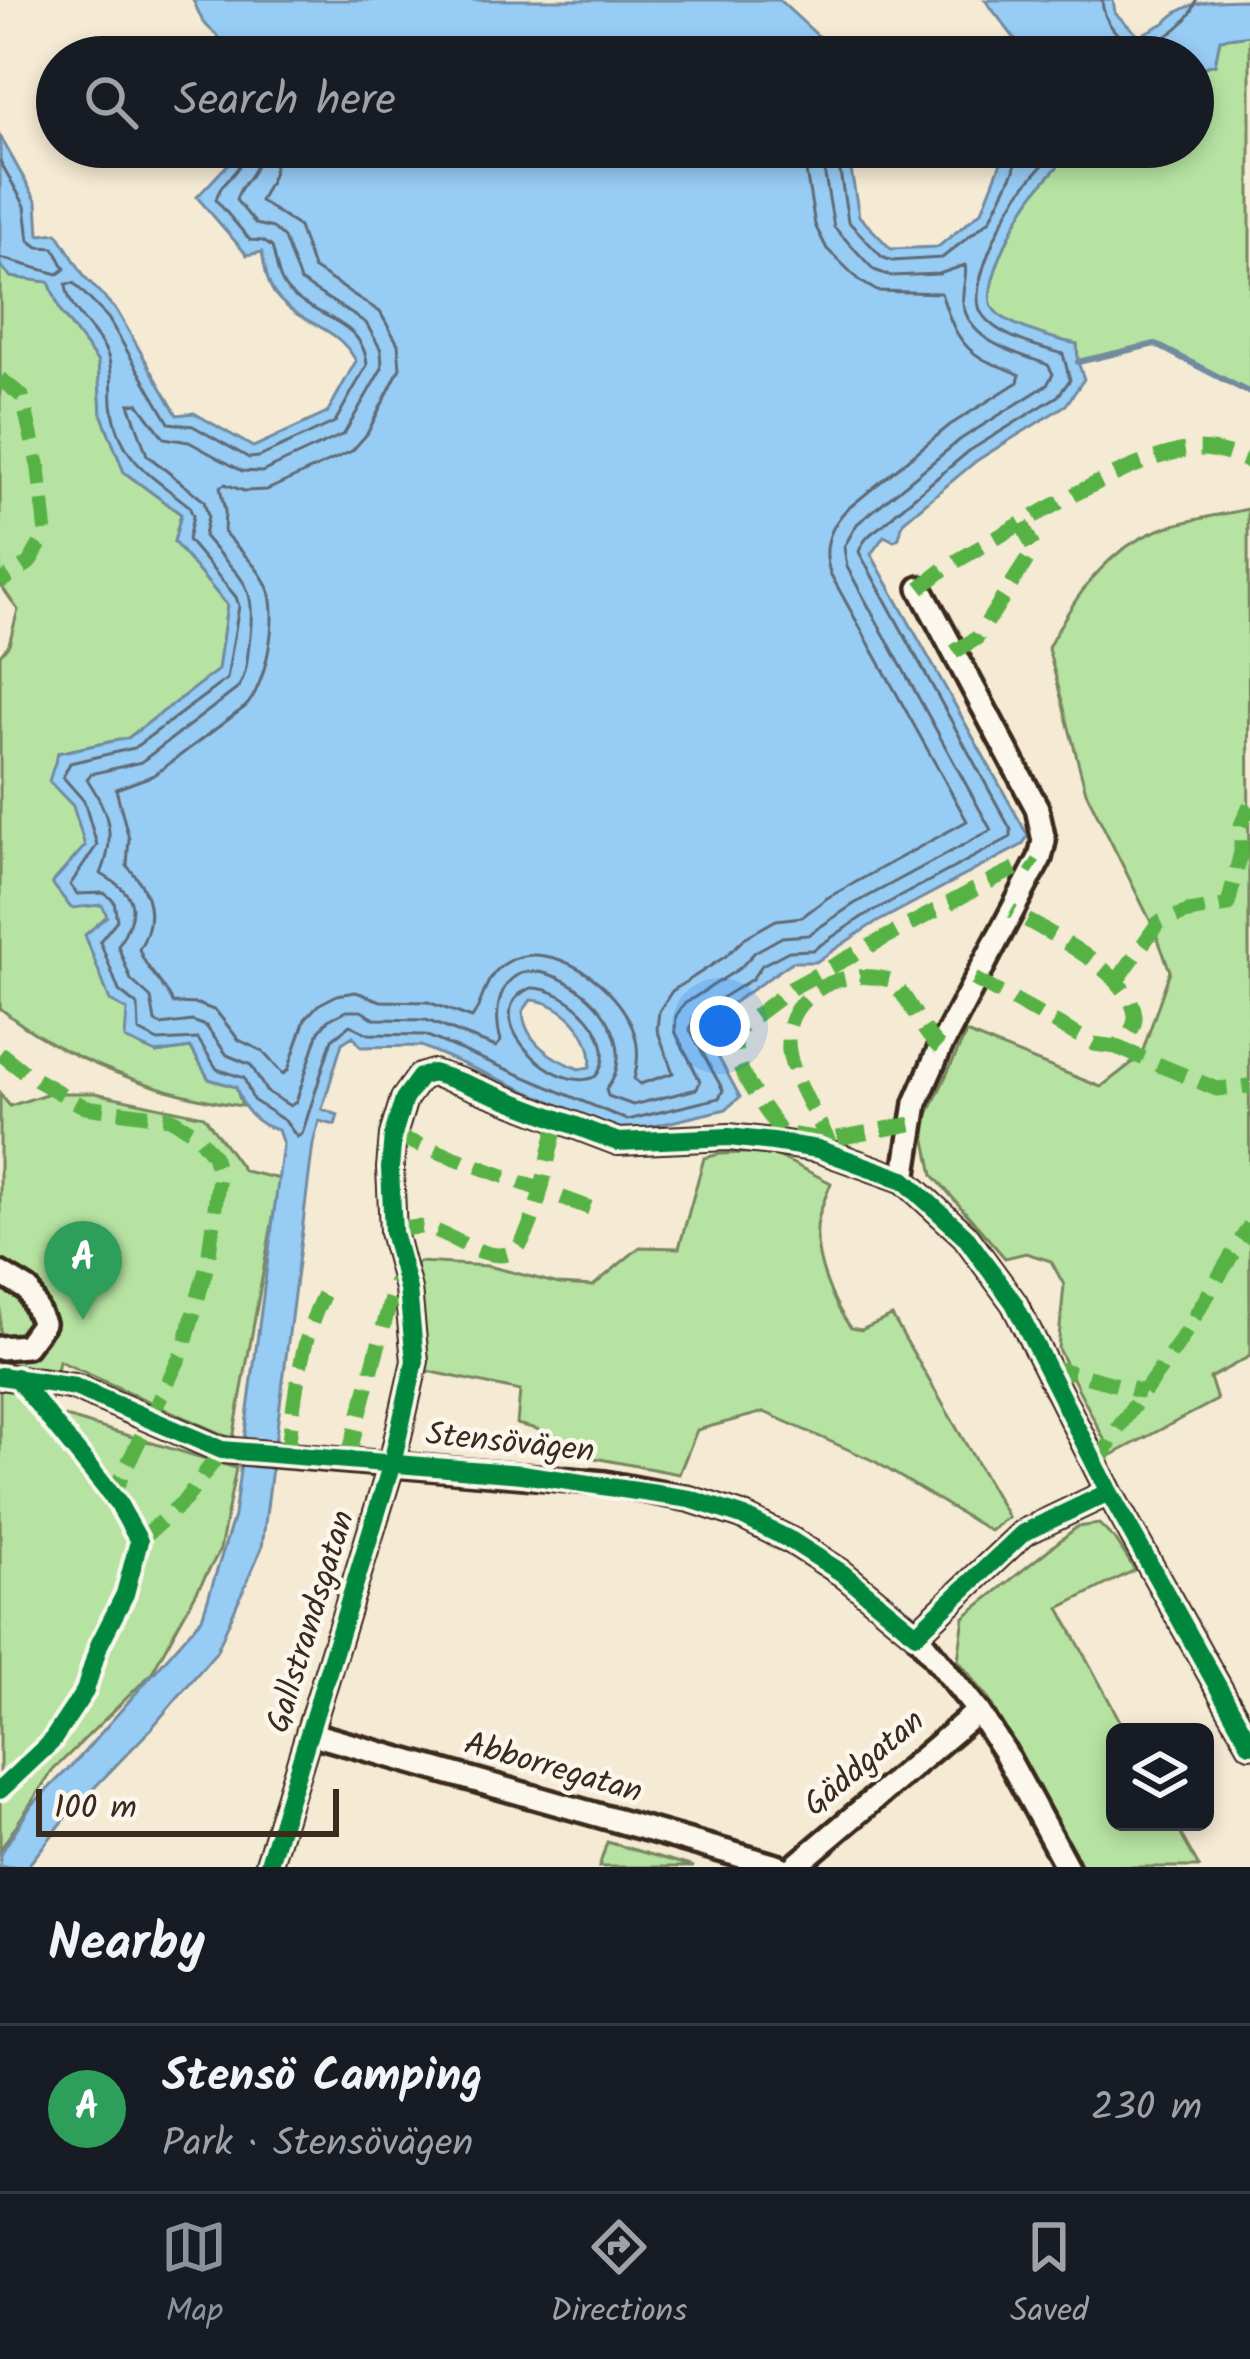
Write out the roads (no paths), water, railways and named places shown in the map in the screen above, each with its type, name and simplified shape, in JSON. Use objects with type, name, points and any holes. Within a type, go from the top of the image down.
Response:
[{"type":"street","points":[[920,588],[1037,808],[1044,841],[1036,868],[974,979],[916,1103],[904,1180],[965,1236],[1014,1303],[1109,1492],[1250,1744]]},
{"type":"street","name":"Gallstrandsgatan","points":[[268,1867],[392,1463],[415,1360],[408,1289],[393,1232],[391,1152],[404,1099],[420,1077],[433,1073],[461,1082],[618,1142],[717,1137],[773,1142],[818,1149],[904,1180]]},
{"type":"street","points":[[0,1273],[28,1290],[50,1324],[26,1346],[0,1348]]},
{"type":"street","name":"Stensövägen","points":[[0,1376],[75,1387],[222,1450],[584,1481],[690,1498],[742,1516],[792,1540],[842,1573],[916,1634],[978,1711],[1067,1867]]},
{"type":"street","points":[[916,1634],[1023,1533],[1109,1492]]},
{"type":"street","name":"Gäddgatan","points":[[794,1867],[978,1711]]},
{"type":"street","name":"Abborregatan","points":[[309,1733],[780,1867]]},
{"type":"water","points":[[193,0],[779,0],[818,36],[217,36],[203,22]]},
{"type":"water","points":[[985,0],[1113,0],[1115,13],[1139,36],[1013,36]]},
{"type":"water","points":[[1250,0],[1250,35],[1220,39],[1215,64],[1214,36],[1139,36],[1192,5]]},
{"type":"water","points":[[0,136],[37,202],[39,235],[57,233],[85,277],[117,311],[177,415],[194,413],[253,447],[327,413],[356,361],[339,340],[279,299],[269,283],[262,252],[247,255],[197,197],[224,168],[851,168],[859,216],[891,249],[938,247],[982,211],[999,168],[1057,168],[1015,225],[995,271],[991,299],[999,314],[1019,326],[1077,344],[1084,379],[1066,405],[976,461],[903,522],[899,538],[894,541],[884,536],[871,554],[1028,836],[1022,845],[868,927],[816,962],[792,962],[701,1025],[740,1097],[726,1109],[625,1133],[421,1046],[361,1047],[353,1036],[342,1043],[322,1109],[338,1115],[335,1125],[319,1121],[313,1144],[262,1547],[216,1652],[27,1867],[0,1867],[0,1855],[31,1806],[202,1618],[234,1516],[283,1144],[278,1130],[251,1115],[236,1087],[209,1079],[191,1048],[156,1053],[125,1039],[127,1010],[110,1001],[85,935],[107,916],[102,905],[71,908],[52,883],[85,846],[73,806],[49,781],[58,753],[128,738],[218,670],[227,605],[174,542],[181,514],[124,472],[101,413],[98,362],[61,312],[49,282],[11,277],[0,265]],"holes":[[[531,1000],[554,1007],[582,1032],[590,1067],[579,1069],[550,1054],[528,1031],[523,1011]]]},
{"type":"waterway","points":[[1078,362],[1155,344],[1250,393]]},
{"type":"place","name":"Stensö Camping","points":[[83,1320]]}]
